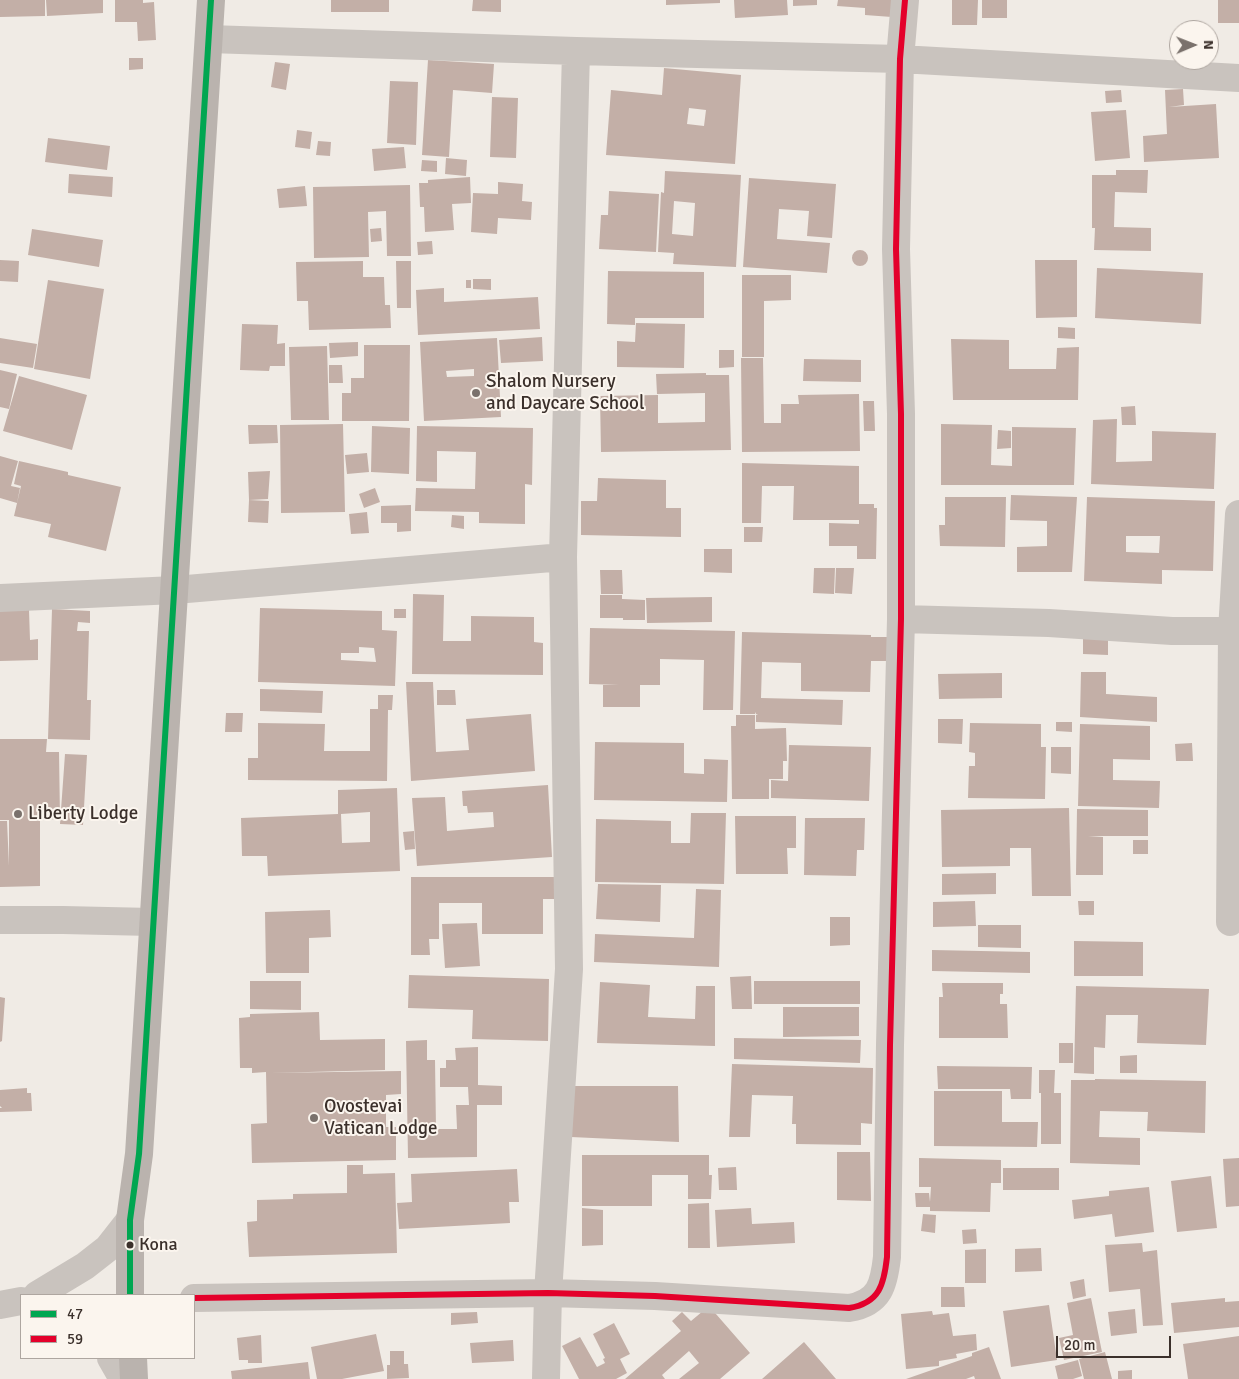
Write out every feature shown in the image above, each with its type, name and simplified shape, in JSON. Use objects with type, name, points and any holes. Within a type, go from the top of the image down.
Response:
[{"type":"street","points":[[130,1294],[130,1220],[139,1154],[211,0]]},
{"type":"street","points":[[195,1298],[548,1293],[655,1296],[849,1308],[868,1303],[882,1286],[885,1274],[888,1228],[890,1045],[901,619],[901,414],[896,249],[900,59],[905,0]]},
{"type":"street","points":[[210,39],[900,59],[1239,78]]},
{"type":"street","points":[[546,1379],[548,1293],[569,969],[563,557],[576,51]]},
{"type":"street","points":[[1230,922],[1239,514]]},
{"type":"street","points":[[0,598],[175,590],[563,557]]},
{"type":"street","points":[[901,619],[1049,623],[1172,631],[1236,631]]},
{"type":"street","points":[[0,920],[152,922]]},
{"type":"street","points":[[39,1294],[85,1266],[108,1248],[130,1220]]},
{"type":"street","points":[[0,1305],[20,1301]]},
{"type":"street","points":[[112,1359],[123,1379]]},
{"type":"street","points":[[133,1359],[134,1379]]},
{"type":"building","points":[[0,0],[45,0],[45,16],[0,17]]},
{"type":"building","points":[[46,0],[103,0],[103,13],[47,16]]},
{"type":"building","points":[[115,0],[143,0],[143,3],[154,2],[156,40],[138,41],[137,22],[115,22]]},
{"type":"building","points":[[331,0],[389,0],[389,12],[331,12]]},
{"type":"building","points":[[473,0],[501,0],[501,12],[472,11]]},
{"type":"building","points":[[666,0],[720,0],[720,3],[666,5]]},
{"type":"building","points":[[734,0],[787,0],[788,15],[735,18]]},
{"type":"building","points":[[793,0],[817,0],[817,5],[793,6]]},
{"type":"building","points":[[838,0],[893,0],[892,17],[865,15],[865,8],[837,6]]},
{"type":"building","points":[[952,0],[978,0],[977,25],[952,25]]},
{"type":"building","points":[[982,0],[1007,0],[1007,18],[982,18]]},
{"type":"building","points":[[1218,0],[1239,0],[1239,23],[1219,23]]},
{"type":"building","points":[[129,58],[143,58],[143,69],[129,70]]},
{"type":"building","points":[[428,60],[494,64],[492,93],[453,90],[449,157],[422,155]]},
{"type":"building","points":[[275,62],[290,64],[286,90],[271,87]]},
{"type":"building","points":[[664,68],[741,75],[735,164],[606,155],[611,90],[662,95]],"holes":[[[689,108],[706,110],[704,126],[687,124]]]},
{"type":"building","points":[[390,81],[418,82],[416,145],[387,143]]},
{"type":"building","points":[[1183,89],[1184,105],[1169,107],[1216,104],[1219,158],[1144,162],[1143,136],[1167,134],[1165,90]]},
{"type":"building","points":[[1121,90],[1122,102],[1106,103],[1105,91]]},
{"type":"building","points":[[492,97],[518,98],[516,158],[490,157]]},
{"type":"building","points":[[1126,110],[1130,158],[1095,161],[1091,112]]},
{"type":"building","points":[[297,130],[312,132],[310,149],[295,147]]},
{"type":"building","points":[[48,138],[110,146],[107,170],[45,162]]},
{"type":"building","points":[[318,141],[331,142],[330,156],[316,155]]},
{"type":"building","points":[[404,147],[406,168],[374,171],[372,149]]},
{"type":"building","points":[[446,158],[467,160],[466,176],[445,174]]},
{"type":"building","points":[[422,160],[437,161],[437,172],[421,171]]},
{"type":"building","points":[[1116,170],[1148,170],[1147,193],[1115,192],[1114,227],[1151,228],[1151,251],[1094,250],[1095,228],[1092,228],[1092,175],[1116,175]]},
{"type":"building","points":[[665,171],[741,175],[736,267],[673,264],[674,253],[658,252],[661,192],[664,193]],"holes":[[[674,201],[695,203],[693,236],[672,234]]]},
{"type":"building","points":[[69,174],[113,177],[112,197],[68,193]]},
{"type":"building","points":[[470,177],[471,203],[452,204],[454,230],[425,232],[424,207],[420,207],[419,183],[428,183],[428,180]]},
{"type":"building","points":[[749,178],[836,184],[832,238],[807,236],[809,211],[779,209],[777,239],[830,243],[827,273],[743,267]]},
{"type":"building","points":[[498,182],[523,184],[522,201],[532,202],[531,220],[498,218],[497,234],[471,232],[473,193],[498,194]]},
{"type":"building","points":[[410,185],[411,256],[387,256],[386,211],[368,212],[369,257],[314,258],[313,187]]},
{"type":"building","points":[[305,186],[307,206],[279,208],[277,189]]},
{"type":"building","points":[[609,191],[659,194],[656,252],[599,249],[601,215],[608,215]]},
{"type":"building","points":[[381,228],[382,241],[371,242],[370,229]]},
{"type":"building","points":[[32,229],[103,240],[99,267],[28,255]]},
{"type":"building","points":[[432,241],[433,254],[418,255],[417,242]]},
{"type":"building","points":[[860,250],[866,252],[868,258],[866,264],[860,266],[854,264],[852,258],[854,252]]},
{"type":"building","points":[[0,260],[19,261],[18,282],[0,281]]},
{"type":"building","points":[[1035,260],[1077,260],[1077,317],[1036,318]]},
{"type":"building","points":[[363,261],[363,277],[384,277],[385,305],[390,305],[391,328],[309,330],[308,301],[297,301],[296,262]]},
{"type":"building","points":[[396,261],[411,261],[411,308],[397,308]]},
{"type":"building","points":[[1097,268],[1203,273],[1201,324],[1095,318]]},
{"type":"building","points":[[608,271],[704,272],[704,318],[635,318],[635,325],[607,324]]},
{"type":"building","points":[[742,275],[791,275],[791,300],[764,301],[764,357],[742,357]]},
{"type":"building","points":[[473,279],[491,279],[491,290],[473,289]]},
{"type":"building","points":[[48,280],[104,289],[90,379],[34,369]]},
{"type":"building","points":[[466,280],[471,280],[471,288],[466,288]]},
{"type":"building","points":[[444,288],[444,302],[538,297],[540,329],[418,335],[416,290]]},
{"type":"building","points":[[636,323],[685,324],[684,368],[617,367],[617,341],[635,342]]},
{"type":"building","points":[[242,324],[278,325],[277,344],[285,343],[285,366],[270,366],[269,371],[240,370]]},
{"type":"building","points":[[1058,327],[1075,328],[1075,339],[1058,338]]},
{"type":"building","points":[[542,337],[543,361],[501,363],[499,340]]},
{"type":"building","points":[[0,338],[37,344],[33,368],[0,363]]},
{"type":"building","points":[[497,338],[501,417],[424,421],[420,342]],"holes":[[[474,369],[474,376],[447,377],[446,371]]]},
{"type":"building","points":[[951,339],[1009,340],[1009,369],[1056,369],[1057,348],[1079,347],[1078,400],[953,400]]},
{"type":"building","points":[[358,342],[358,356],[330,358],[329,343]]},
{"type":"building","points":[[364,345],[410,345],[409,421],[342,421],[342,393],[351,393],[351,378],[364,378]]},
{"type":"building","points":[[327,346],[329,420],[291,420],[289,347]]},
{"type":"building","points":[[719,350],[734,350],[734,367],[719,368]]},
{"type":"building","points":[[741,358],[763,358],[764,423],[781,423],[781,404],[799,404],[798,395],[859,394],[860,451],[742,452]]},
{"type":"building","points":[[804,359],[861,360],[861,382],[803,381]]},
{"type":"building","points":[[329,365],[342,365],[343,383],[329,383]]},
{"type":"building","points":[[0,370],[17,374],[9,409],[0,407]]},
{"type":"building","points":[[706,373],[706,375],[729,375],[731,450],[601,452],[600,396],[658,395],[658,423],[705,422],[705,393],[657,394],[656,374]]},
{"type":"building","points":[[19,376],[87,395],[72,450],[3,431]]},
{"type":"building","points":[[863,401],[874,401],[875,431],[864,431]]},
{"type":"building","points":[[1135,406],[1136,425],[1122,425],[1121,407]]},
{"type":"building","points":[[1117,419],[1116,462],[1152,461],[1152,431],[1216,433],[1214,489],[1091,484],[1093,420]]},
{"type":"building","points":[[343,424],[345,512],[281,513],[280,425]]},
{"type":"building","points":[[941,424],[992,425],[991,465],[1012,466],[1012,427],[1076,428],[1074,485],[941,485]]},
{"type":"building","points":[[248,425],[277,425],[278,443],[249,444]]},
{"type":"building","points":[[372,426],[410,428],[409,474],[371,472]]},
{"type":"building","points":[[417,426],[533,428],[532,485],[525,484],[525,524],[479,523],[479,512],[415,511],[416,488],[475,489],[476,452],[437,451],[437,482],[416,481]]},
{"type":"building","points":[[998,430],[1011,431],[1011,448],[997,449]]},
{"type":"building","points":[[367,453],[369,472],[347,474],[345,455]]},
{"type":"building","points":[[0,456],[18,461],[11,486],[20,488],[17,503],[0,498]]},
{"type":"building","points":[[19,461],[121,487],[106,551],[48,537],[51,524],[14,516],[21,486],[14,484]]},
{"type":"building","points":[[742,463],[859,466],[859,504],[874,504],[874,508],[877,508],[876,559],[857,559],[857,546],[829,546],[829,523],[859,524],[859,520],[793,520],[794,486],[762,486],[761,523],[742,523]]},
{"type":"building","points":[[270,471],[268,499],[249,500],[248,472]]},
{"type":"building","points":[[598,478],[666,480],[666,508],[681,508],[681,537],[581,535],[581,501],[597,501]]},
{"type":"building","points":[[375,488],[380,502],[364,508],[359,494]]},
{"type":"building","points":[[1011,495],[1077,497],[1072,572],[1017,572],[1017,547],[1047,546],[1047,521],[1010,520]]},
{"type":"building","points":[[945,497],[1006,497],[1005,547],[940,546],[939,525],[945,525]]},
{"type":"building","points":[[1087,497],[1215,501],[1213,571],[1162,570],[1162,584],[1084,581]],"holes":[[[1126,536],[1160,536],[1159,553],[1126,552]]]},
{"type":"building","points":[[249,500],[269,501],[268,523],[248,522]]},
{"type":"building","points":[[411,505],[411,531],[397,532],[397,523],[381,523],[381,506]]},
{"type":"building","points":[[367,512],[369,533],[351,534],[349,514]]},
{"type":"building","points":[[452,515],[464,516],[464,529],[451,527]]},
{"type":"building","points":[[744,527],[763,527],[762,542],[744,542]]},
{"type":"building","points":[[704,549],[732,549],[732,573],[704,572]]},
{"type":"building","points":[[814,568],[835,568],[834,594],[813,593]]},
{"type":"building","points":[[836,568],[854,568],[852,594],[835,593]]},
{"type":"building","points":[[600,570],[622,570],[623,594],[601,594]]},
{"type":"building","points":[[413,594],[444,595],[443,641],[471,641],[471,616],[534,617],[534,642],[543,643],[543,675],[412,674]]},
{"type":"building","points":[[600,595],[622,595],[622,599],[645,600],[645,620],[600,618]]},
{"type":"building","points":[[712,597],[712,622],[647,623],[646,598]]},
{"type":"building","points":[[260,608],[382,611],[382,630],[397,631],[395,686],[258,682]],"holes":[[[359,647],[374,648],[376,662],[341,660],[341,653],[359,653]]]},
{"type":"building","points":[[52,609],[90,611],[90,623],[78,622],[77,631],[89,631],[87,700],[91,700],[90,740],[48,739]]},
{"type":"building","points":[[394,609],[406,609],[406,618],[394,618]]},
{"type":"building","points":[[29,610],[30,640],[38,639],[38,660],[0,661],[0,611]]},
{"type":"building","points":[[590,628],[735,631],[733,710],[703,710],[704,660],[660,659],[660,685],[640,685],[640,707],[603,707],[603,685],[619,685],[589,684]]},
{"type":"building","points":[[742,632],[890,637],[890,661],[871,661],[870,692],[801,691],[801,663],[762,662],[761,698],[843,700],[842,725],[756,722],[756,715],[758,714],[756,712],[755,714],[740,714]]},
{"type":"building","points":[[1083,635],[1108,635],[1108,655],[1083,654]]},
{"type":"building","points":[[1081,672],[1106,672],[1106,694],[1157,697],[1157,722],[1080,717]]},
{"type":"building","points":[[1002,673],[1002,698],[939,699],[938,674]]},
{"type":"building","points":[[406,682],[433,682],[436,752],[469,750],[466,719],[531,714],[535,771],[411,781]]},
{"type":"building","points":[[260,689],[323,691],[322,713],[260,711]]},
{"type":"building","points":[[437,690],[455,690],[456,705],[437,705]]},
{"type":"building","points":[[378,695],[393,695],[392,710],[388,710],[387,781],[248,780],[248,758],[258,758],[258,723],[325,724],[324,751],[370,751],[370,709],[378,709]]},
{"type":"building","points":[[226,713],[243,713],[242,732],[225,732]]},
{"type":"building","points":[[736,715],[755,715],[755,729],[786,728],[787,761],[783,761],[783,779],[769,779],[769,799],[732,799],[731,726],[736,726]]},
{"type":"building","points":[[938,719],[963,719],[962,744],[938,743]]},
{"type":"building","points":[[1056,722],[1072,722],[1072,732],[1056,731]]},
{"type":"building","points":[[970,723],[1041,724],[1041,747],[1046,747],[1045,799],[968,798],[969,766],[975,766],[975,753],[969,752]]},
{"type":"building","points":[[1080,724],[1150,726],[1150,760],[1113,759],[1113,780],[1160,781],[1159,808],[1078,806]]},
{"type":"building","points":[[0,739],[47,739],[46,752],[59,752],[60,819],[40,820],[40,886],[0,887],[0,821],[7,821],[9,866],[9,820],[0,820]]},
{"type":"building","points":[[595,742],[684,743],[684,773],[704,774],[704,759],[728,760],[727,802],[594,800]]},
{"type":"building","points":[[1192,743],[1193,761],[1176,761],[1175,744]]},
{"type":"building","points":[[789,745],[871,747],[869,801],[771,798],[771,780],[788,781]]},
{"type":"building","points":[[1051,747],[1071,747],[1071,774],[1051,773]]},
{"type":"building","points":[[65,754],[87,755],[83,825],[60,824]]},
{"type":"building","points":[[548,785],[552,857],[417,866],[412,798],[445,797],[447,831],[494,827],[493,812],[468,813],[467,806],[463,806],[462,791]]},
{"type":"building","points":[[397,788],[400,871],[268,876],[267,856],[242,856],[241,818],[338,814],[338,790]],"holes":[[[370,812],[370,842],[342,843],[341,814]]]},
{"type":"building","points":[[1069,808],[1071,896],[1032,896],[1031,848],[1010,848],[1010,866],[942,867],[941,810]]},
{"type":"building","points":[[1077,809],[1148,810],[1148,836],[1088,836],[1103,837],[1103,875],[1076,875]]},
{"type":"building","points":[[691,813],[726,813],[724,884],[595,882],[596,819],[671,821],[671,843],[690,843]]},
{"type":"building","points":[[735,816],[796,816],[796,848],[787,848],[788,874],[736,874]]},
{"type":"building","points":[[805,818],[865,818],[864,850],[857,850],[856,876],[804,875]]},
{"type":"building","points":[[414,831],[415,849],[405,850],[403,832]]},
{"type":"building","points":[[1133,840],[1148,840],[1148,854],[1133,854]]},
{"type":"building","points":[[996,873],[996,894],[942,895],[942,874]]},
{"type":"building","points":[[411,877],[561,877],[560,899],[543,899],[543,934],[482,934],[482,903],[439,903],[439,939],[429,939],[430,955],[411,955]]},
{"type":"building","points":[[598,884],[661,885],[660,922],[596,919]]},
{"type":"building","points":[[696,889],[721,890],[719,967],[594,962],[595,934],[694,938]]},
{"type":"building","points":[[975,901],[976,926],[933,927],[933,902]]},
{"type":"building","points":[[1078,901],[1094,901],[1094,915],[1079,915]]},
{"type":"building","points":[[330,910],[331,937],[309,938],[309,973],[266,973],[265,912]]},
{"type":"building","points":[[830,917],[850,917],[850,945],[830,946]]},
{"type":"building","points":[[477,923],[480,966],[445,968],[442,924]]},
{"type":"building","points":[[978,925],[1021,925],[1021,948],[978,947]]},
{"type":"building","points":[[1074,941],[1143,942],[1143,976],[1074,976]]},
{"type":"building","points":[[932,950],[1030,952],[1030,973],[932,971]]},
{"type":"building","points":[[409,975],[549,979],[548,1041],[472,1039],[473,1010],[408,1008]]},
{"type":"building","points":[[751,976],[752,1009],[732,1009],[730,977]]},
{"type":"building","points":[[250,981],[301,981],[301,1010],[250,1009]]},
{"type":"building","points":[[754,981],[860,981],[860,1004],[754,1004]]},
{"type":"building","points":[[600,982],[650,985],[648,1017],[695,1019],[696,986],[715,986],[715,1046],[597,1043]]},
{"type":"building","points":[[942,983],[1003,983],[1003,994],[1000,994],[1000,1004],[1007,1004],[1008,1038],[939,1038],[939,997],[943,997]]},
{"type":"building","points":[[1076,986],[1209,989],[1206,1045],[1137,1043],[1138,1015],[1106,1015],[1105,1048],[1094,1047],[1094,1074],[1074,1073]]},
{"type":"building","points":[[0,997],[5,998],[2,1041],[0,1042]]},
{"type":"building","points":[[783,1007],[859,1007],[859,1036],[783,1037]]},
{"type":"building","points":[[319,1012],[320,1040],[385,1039],[385,1070],[270,1073],[401,1071],[401,1094],[386,1095],[386,1127],[396,1127],[396,1160],[252,1163],[251,1124],[267,1123],[266,1072],[252,1073],[252,1068],[240,1068],[239,1018],[250,1017],[250,1014]]},
{"type":"building","points":[[734,1038],[861,1040],[860,1063],[734,1059]]},
{"type":"building","points":[[427,1040],[427,1060],[435,1060],[436,1129],[457,1129],[456,1105],[469,1105],[468,1087],[440,1087],[440,1068],[446,1068],[446,1060],[456,1060],[455,1048],[478,1047],[478,1085],[502,1086],[502,1105],[477,1105],[477,1157],[408,1158],[406,1041]]},
{"type":"building","points":[[1059,1043],[1073,1043],[1073,1063],[1059,1063]]},
{"type":"building","points":[[1137,1055],[1137,1073],[1120,1073],[1120,1056]]},
{"type":"building","points":[[732,1064],[873,1068],[872,1124],[861,1123],[861,1145],[796,1144],[796,1124],[792,1124],[793,1096],[752,1095],[750,1137],[729,1137]]},
{"type":"building","points":[[937,1066],[1032,1067],[1031,1099],[1011,1099],[1010,1089],[938,1089]]},
{"type":"building","points":[[1039,1070],[1055,1070],[1054,1093],[1061,1093],[1061,1144],[1041,1144]]},
{"type":"building","points":[[1071,1080],[1206,1081],[1205,1133],[1147,1131],[1148,1112],[1100,1111],[1099,1137],[1140,1138],[1140,1165],[1070,1163]]},
{"type":"building","points":[[573,1086],[678,1086],[679,1142],[571,1137]]},
{"type":"building","points":[[27,1088],[27,1093],[31,1093],[32,1111],[0,1112],[0,1108],[2,1108],[0,1106],[0,1090]]},
{"type":"building","points":[[934,1091],[1002,1091],[1002,1122],[1038,1122],[1037,1147],[934,1146]]},
{"type":"building","points":[[837,1152],[870,1152],[871,1201],[837,1200]]},
{"type":"building","points":[[582,1155],[709,1155],[709,1175],[712,1175],[711,1199],[688,1199],[688,1175],[652,1175],[652,1206],[582,1206]]},
{"type":"building","points":[[919,1158],[1001,1160],[1001,1183],[991,1183],[990,1212],[930,1211],[930,1207],[916,1207],[915,1193],[929,1193],[930,1202],[931,1187],[919,1187]]},
{"type":"building","points":[[1239,1158],[1239,1206],[1226,1207],[1223,1159]]},
{"type":"building","points":[[347,1165],[363,1165],[363,1174],[395,1173],[397,1253],[249,1257],[247,1222],[257,1221],[257,1200],[293,1199],[293,1194],[347,1193]]},
{"type":"building","points":[[736,1167],[737,1190],[719,1190],[718,1168]]},
{"type":"building","points":[[1003,1168],[1059,1168],[1059,1190],[1003,1190]]},
{"type":"building","points":[[517,1169],[519,1202],[509,1202],[510,1223],[399,1229],[397,1203],[412,1202],[411,1174]]},
{"type":"building","points":[[1211,1176],[1217,1228],[1177,1232],[1171,1181]]},
{"type":"building","points":[[1149,1187],[1154,1232],[1115,1237],[1112,1214],[1074,1219],[1072,1200],[1109,1196],[1109,1191]]},
{"type":"building","points":[[709,1203],[710,1248],[688,1248],[688,1204]]},
{"type":"building","points":[[582,1208],[603,1210],[603,1245],[582,1246]]},
{"type":"building","points":[[751,1208],[752,1224],[794,1222],[795,1243],[717,1247],[715,1210]]},
{"type":"building","points":[[923,1214],[936,1215],[935,1233],[921,1231]]},
{"type":"building","points":[[976,1229],[977,1243],[963,1244],[962,1230]]},
{"type":"building","points":[[1142,1243],[1143,1252],[1157,1250],[1163,1325],[1143,1326],[1140,1289],[1109,1292],[1105,1245]]},
{"type":"building","points":[[1041,1248],[1042,1271],[1015,1272],[1015,1249]]},
{"type":"building","points":[[986,1249],[986,1283],[965,1283],[965,1250]]},
{"type":"building","points":[[1084,1279],[1086,1296],[1073,1299],[1070,1282]]},
{"type":"building","points":[[941,1287],[964,1287],[965,1307],[941,1307]]},
{"type":"building","points":[[1091,1298],[1102,1352],[1064,1360],[1059,1338],[1073,1335],[1067,1303]]},
{"type":"building","points":[[1225,1298],[1225,1302],[1239,1301],[1239,1327],[1174,1333],[1171,1303]]},
{"type":"building","points":[[1049,1305],[1057,1360],[1011,1367],[1003,1311]]},
{"type":"building","points":[[709,1306],[750,1353],[720,1379],[679,1379],[699,1363],[689,1351],[662,1375],[665,1379],[625,1379],[681,1331],[672,1321],[682,1312],[691,1321]]},
{"type":"building","points":[[1135,1309],[1137,1333],[1111,1336],[1108,1312]]},
{"type":"building","points":[[932,1311],[933,1315],[949,1313],[953,1336],[976,1334],[977,1350],[956,1354],[957,1358],[939,1361],[939,1366],[906,1369],[901,1314]]},
{"type":"building","points":[[477,1312],[478,1323],[451,1325],[451,1313]]},
{"type":"building","points":[[614,1323],[630,1354],[620,1359],[627,1373],[616,1379],[579,1379],[562,1346],[580,1337],[597,1367],[605,1363],[603,1359],[605,1358],[593,1334]]},
{"type":"building","points":[[376,1334],[384,1371],[342,1379],[317,1379],[311,1347]]},
{"type":"building","points":[[261,1335],[262,1363],[248,1363],[248,1360],[239,1360],[237,1338]]},
{"type":"building","points":[[1239,1336],[1239,1379],[1188,1379],[1183,1344]]},
{"type":"building","points":[[513,1340],[514,1361],[472,1363],[470,1343]]},
{"type":"building","points":[[804,1342],[836,1379],[762,1379]]},
{"type":"building","points":[[989,1347],[1001,1379],[975,1379],[974,1376],[966,1379],[906,1379],[972,1356],[972,1353]]},
{"type":"building","points":[[390,1351],[404,1351],[404,1364],[408,1364],[409,1378],[387,1379]]},
{"type":"building","points":[[1105,1352],[1112,1379],[1084,1379],[1079,1359]]},
{"type":"building","points":[[1078,1360],[1082,1376],[1073,1379],[1058,1379],[1055,1366]]},
{"type":"building","points":[[308,1362],[310,1379],[232,1379],[231,1371]]},
{"type":"building","points":[[1132,1370],[1132,1379],[1118,1379],[1118,1371]]},
{"type":"transit line","name":"47","points":[[130,1294],[130,1220],[139,1154],[211,0]]},
{"type":"transit line","name":"59","points":[[195,1298],[548,1293],[655,1296],[849,1308],[868,1302],[879,1291],[887,1257],[890,1045],[901,619],[901,414],[896,249],[900,59],[905,0]]},
{"type":"place","name":"Shalom Nursery and Daycare School","points":[[476,393]]},
{"type":"place","name":"Liberty Lodge","points":[[18,814]]},
{"type":"place","name":"Ovostevai Vatican Lodge","points":[[314,1118]]},
{"type":"place","name":"Kona","points":[[130,1245]]}]
